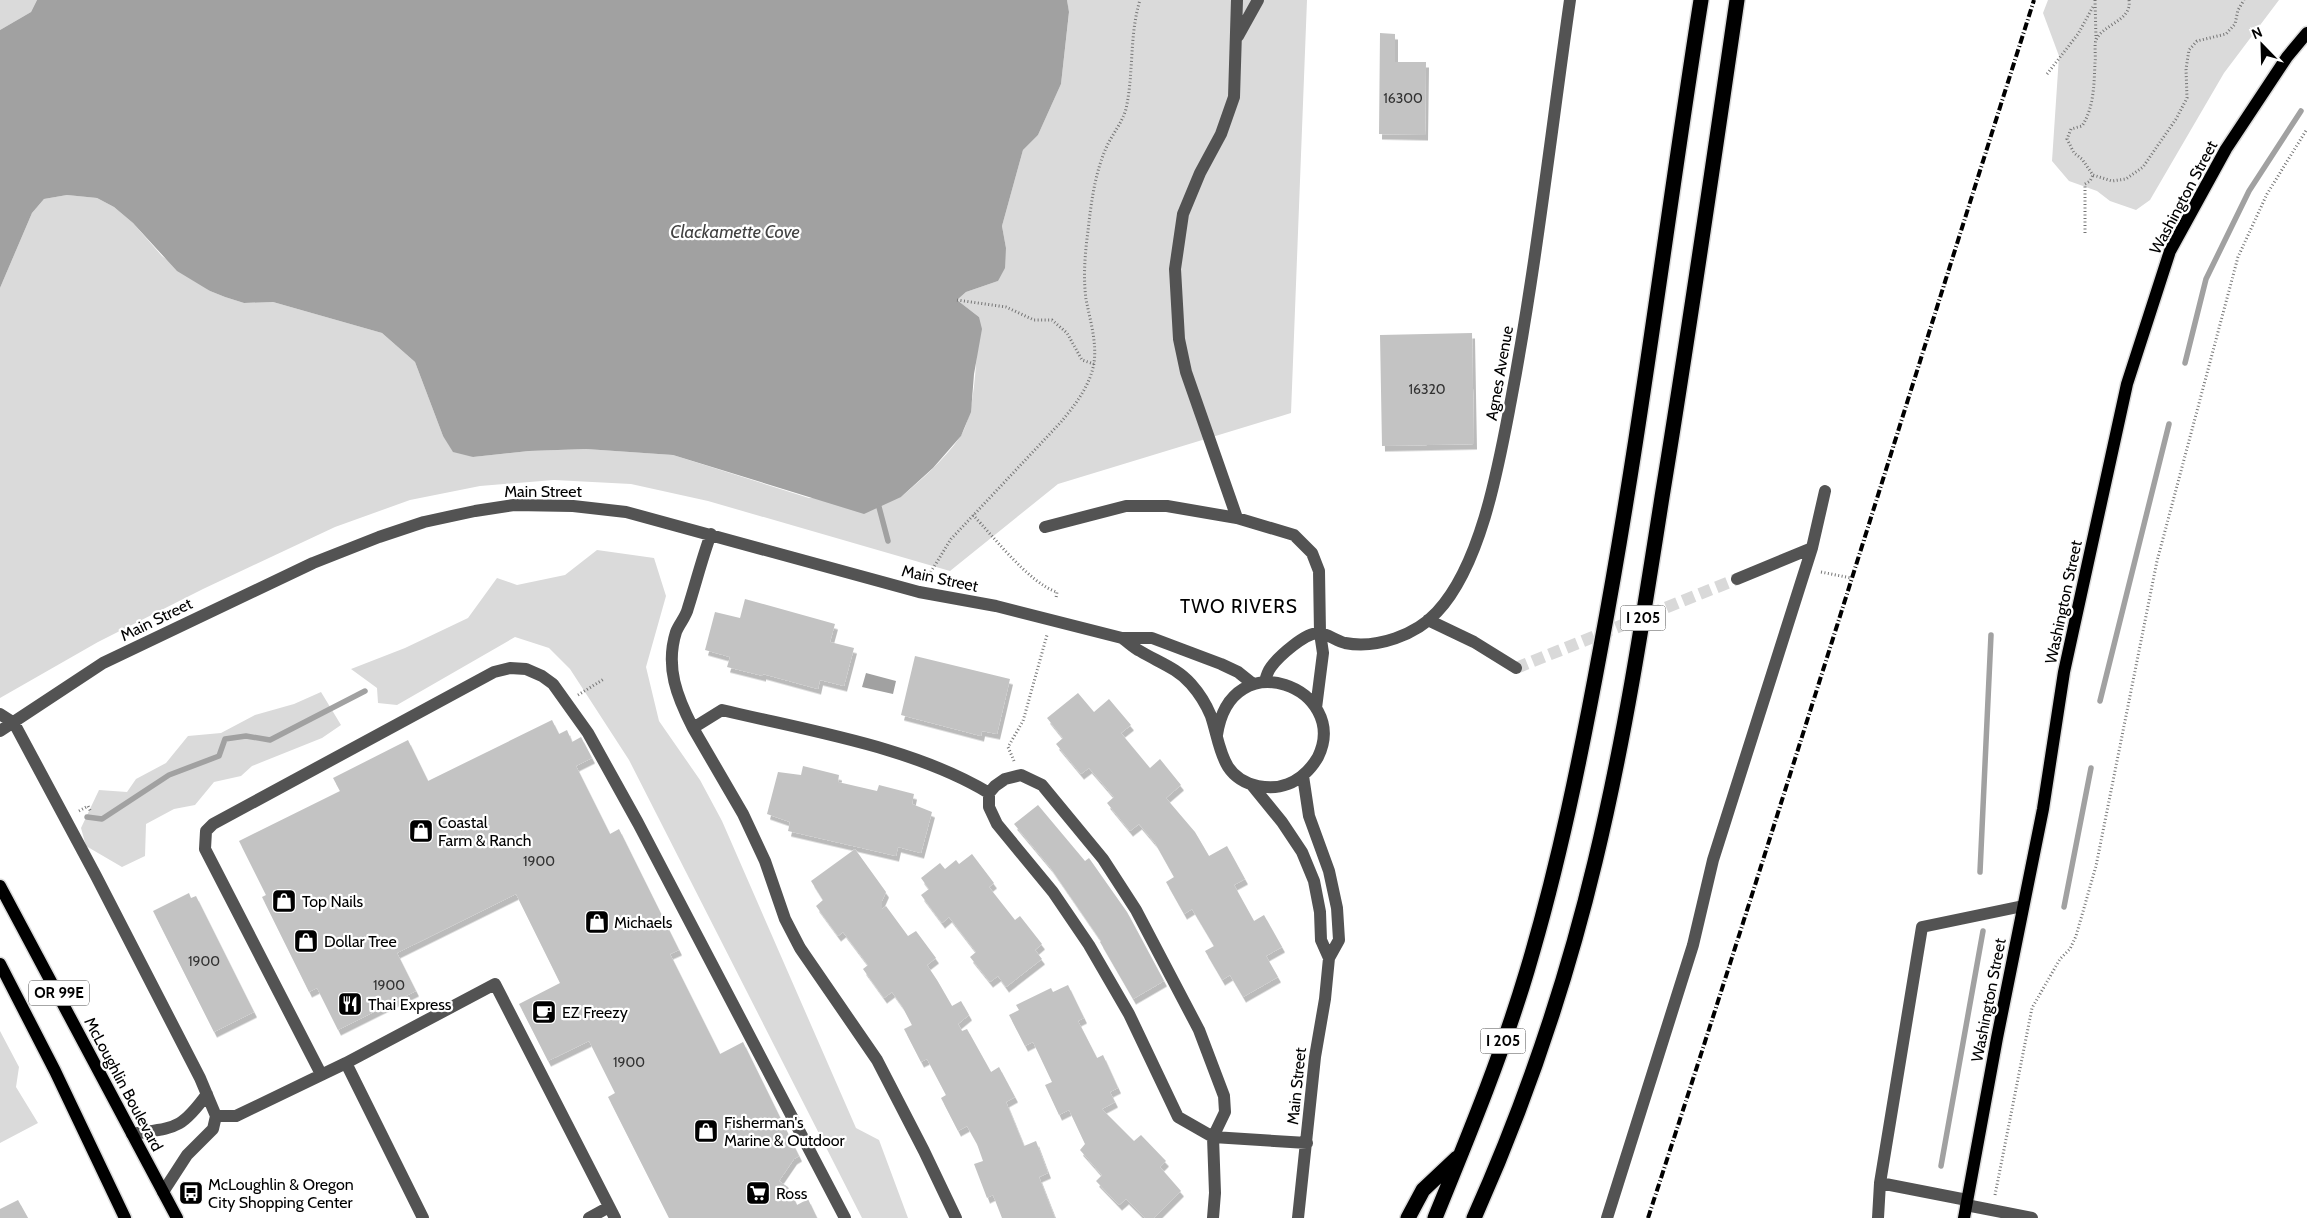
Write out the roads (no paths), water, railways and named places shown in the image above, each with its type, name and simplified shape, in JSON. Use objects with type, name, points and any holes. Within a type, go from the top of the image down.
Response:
[{"type":"highway","name":"I 205","points":[[1435,1218],[1462,1154],[1527,972],[1559,848],[1586,728],[1616,566],[1647,374],[1701,0]]},
{"type":"highway","name":"I 205","points":[[1474,1218],[1500,1161],[1535,1064],[1573,946],[1595,861],[1627,704],[1651,570],[1737,0]]},
{"type":"highway","points":[[1408,1218],[1423,1190],[1462,1154]]},
{"type":"main road","name":"Washington Street","points":[[1964,1218],[2043,809],[2064,672],[2125,394],[2167,260],[2226,149],[2287,57],[2307,33]]},
{"type":"main road","name":"McLoughlin Boulevard","points":[[0,886],[177,1218]]},
{"type":"main road","name":"OR 99E","points":[[0,964],[51,1063],[126,1218]]},
{"type":"street","points":[[1237,0],[1234,97],[1221,134],[1200,173],[1183,214],[1175,269],[1179,339],[1186,372],[1237,518]]},
{"type":"street","points":[[1237,39],[1258,0]]},
{"type":"street","name":"Agnes Avenue","points":[[1320,633],[1345,643],[1370,644],[1412,633],[1438,612],[1469,561],[1482,528],[1501,452],[1532,276],[1570,0]]},
{"type":"street","points":[[1606,1218],[1690,954],[1713,860],[1812,548],[1825,491]]},
{"type":"street","name":"Main Street","points":[[0,731],[84,674],[121,654],[313,563],[379,537],[424,522],[504,506],[574,506],[626,512],[919,592],[996,606],[1122,638],[1152,638],[1181,647],[1259,683]]},
{"type":"street","points":[[1045,527],[1126,506],[1167,506],[1237,518],[1294,535],[1312,554],[1319,571],[1320,633],[1323,653],[1316,708]]},
{"type":"street","points":[[711,534],[688,611],[676,631],[671,661],[674,683],[680,703],[750,830],[765,861],[785,919],[800,948],[877,1060],[956,1218]]},
{"type":"street","points":[[1737,579],[1812,548]]},
{"type":"street","points":[[1428,620],[1474,642],[1516,668]]},
{"type":"street","points":[[1259,683],[1282,656],[1309,634],[1320,633]]},
{"type":"street","name":"Main Street","points":[[1122,638],[1140,652],[1180,673],[1190,682],[1201,696],[1210,714],[1217,735],[1219,751],[1226,765],[1237,777],[1251,784],[1269,788],[1287,785],[1303,776],[1313,765],[1320,751],[1322,729],[1316,708],[1306,696],[1294,687],[1280,682],[1259,683],[1238,692],[1226,704],[1219,719],[1217,735]]},
{"type":"street","points":[[321,1074],[205,848],[206,831],[212,824],[494,672],[510,668],[526,669],[542,676],[553,684],[588,733],[638,823],[845,1218]]},
{"type":"street","points":[[694,728],[722,710],[905,755],[968,781],[990,794]]},
{"type":"street","points":[[0,714],[14,723],[96,876],[207,1094],[216,1116],[213,1129],[187,1155],[163,1192]]},
{"type":"street","points":[[1213,1218],[1215,1193],[1213,1137],[1225,1112],[1224,1096],[1199,1030],[1136,910],[1103,859],[1042,785],[1021,775],[1005,779],[995,786],[990,794],[989,807],[997,824],[1052,892],[1089,945],[1129,1014],[1178,1117],[1213,1137],[1307,1143]]},
{"type":"street","name":"Main Street","points":[[1298,1218],[1307,1143],[1314,1057],[1325,999],[1329,958],[1339,940],[1337,908],[1329,871],[1308,812],[1303,776]]},
{"type":"street","name":"Main Street","points":[[1251,784],[1282,822],[1302,852],[1314,881],[1320,912],[1321,940],[1329,958]]},
{"type":"street","points":[[1878,1218],[1880,1182],[1922,927],[2023,906]]},
{"type":"street","points":[[216,1116],[236,1116],[346,1062],[495,984],[612,1213],[589,1218]]},
{"type":"street","points":[[346,1062],[423,1218]]},
{"type":"street","points":[[132,1134],[167,1129],[181,1124],[192,1116],[207,1094]]},
{"type":"street","points":[[1880,1182],[2032,1218]]},
{"type":"water","name":"Clackamette Cove","points":[[37,0],[1067,0],[1069,12],[1061,84],[1038,135],[1023,150],[1002,226],[1006,248],[1005,268],[998,281],[966,292],[957,300],[979,317],[982,329],[974,374],[971,412],[961,436],[933,468],[901,497],[864,514],[673,455],[586,449],[529,451],[473,457],[453,452],[443,436],[415,362],[382,333],[273,302],[244,303],[210,291],[177,271],[133,223],[114,207],[97,198],[67,195],[44,199],[32,213],[0,288],[0,30],[31,12]]},
{"type":"water","points":[[866,673],[896,681],[893,694],[862,687]]},
{"type":"waterway","points":[[2185,363],[2206,279],[2249,191],[2301,111]]},
{"type":"waterway","points":[[2100,701],[2169,424]]},
{"type":"waterway","points":[[879,507],[888,541]]},
{"type":"waterway","points":[[1980,872],[1991,635]]},
{"type":"waterway","points":[[87,817],[102,819],[169,775],[219,756],[225,739],[246,736],[270,740],[365,691]]},
{"type":"waterway","points":[[2064,907],[2091,768]]},
{"type":"waterway","points":[[1941,1166],[1983,931]]},
{"type":"tunnel","points":[[1516,668],[1737,579]]},
{"type":"railway","points":[[1648,1218],[2034,0]]},
{"type":"place","name":"Coastal Farm & Ranch","points":[[421,831]]},
{"type":"place","name":"Top Nails","points":[[284,901]]},
{"type":"place","name":"Michaels","points":[[597,922]]},
{"type":"place","name":"Dollar Tree","points":[[306,941]]},
{"type":"place","name":"Thai Express","points":[[350,1004]]},
{"type":"place","name":"EZ Freezy","points":[[544,1012]]},
{"type":"place","name":"Fisherman's Marine & Outdoor","points":[[706,1131]]},
{"type":"place","name":"McLoughlin & Oregon City Shopping Center","points":[[191,1193]]},
{"type":"place","name":"Ross","points":[[758,1193]]},
{"type":"district","name":"TWO RIVERS","points":[[1239,606]]}]
